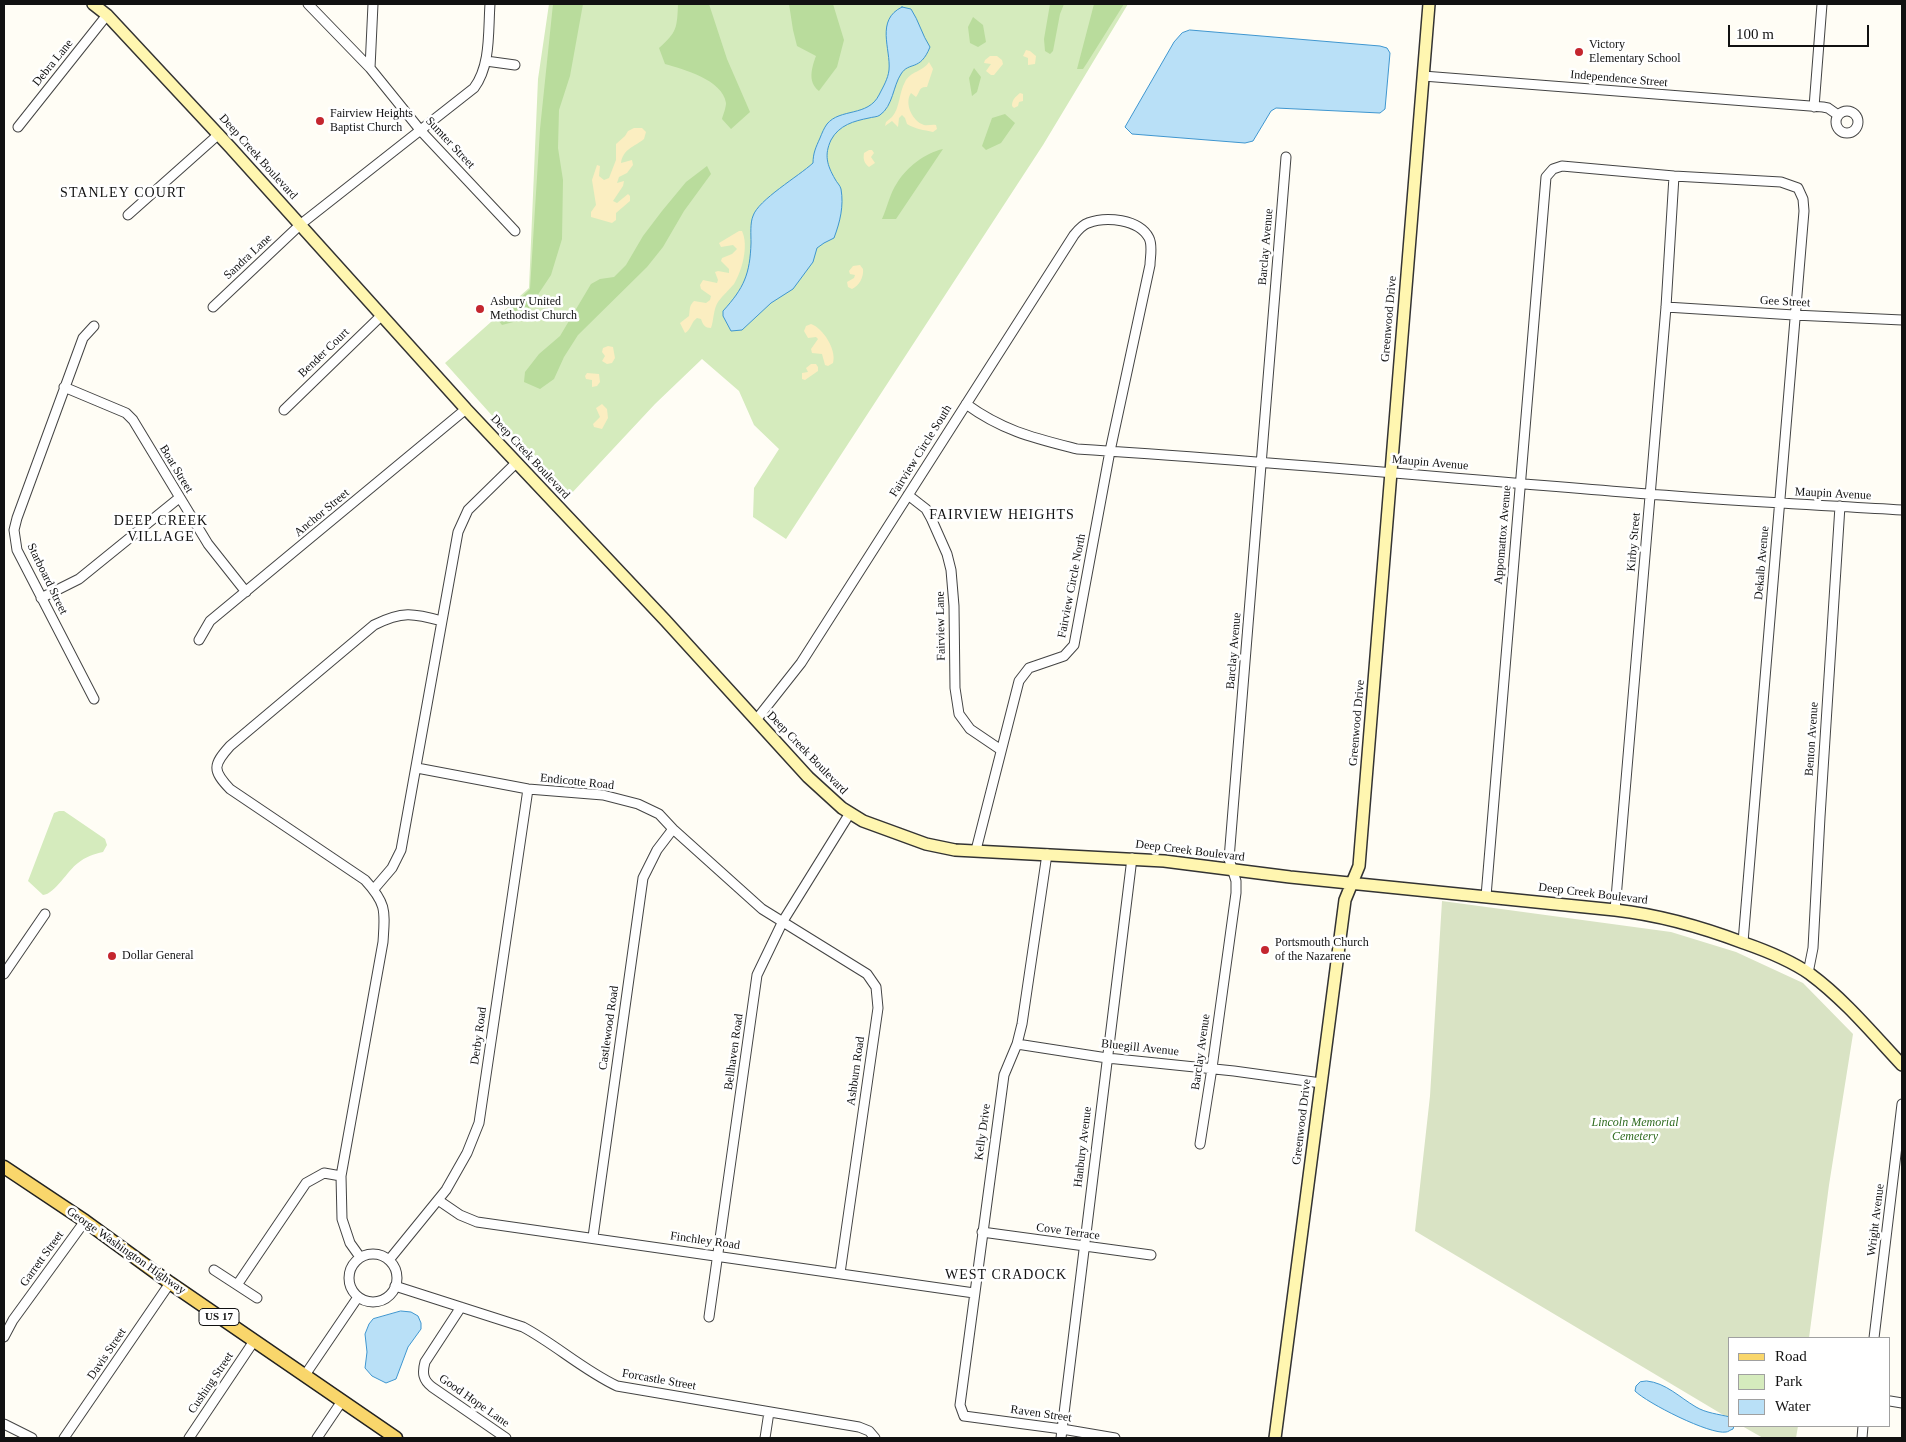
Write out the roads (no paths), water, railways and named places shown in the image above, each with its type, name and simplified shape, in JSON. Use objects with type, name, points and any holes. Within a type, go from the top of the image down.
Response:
[{"type":"main road","name":"George Washington Highway","points":[[4,1167],[396,1438]]},
{"type":"street","name":"Deep Creek Boulevard","points":[[93,4],[107,15],[219,134],[466,409],[665,620],[808,777],[842,808],[863,821],[926,844],[955,850],[1164,860],[1232,870],[1659,916],[1743,942],[1789,961],[1808,973],[1845,1005],[1902,1065]]},
{"type":"street","name":"Sumter Street","points":[[308,4],[370,68],[421,131],[515,231]]},
{"type":"street","points":[[370,68],[373,4]]},
{"type":"street","name":"Sandra Lane","points":[[213,307],[301,224],[474,88],[483,73],[486,61],[490,4]]},
{"type":"street","name":"Greenwood Drive","points":[[1275,1438],[1345,900],[1359,866],[1429,4]]},
{"type":"street","points":[[1814,107],[1822,4]]},
{"type":"street","name":"Debra Lane","points":[[18,127],[107,15]]},
{"type":"street","points":[[486,61],[515,65]]},
{"type":"street","name":"Independence Street","points":[[1423,76],[1828,108],[1838,115]]},
{"type":"street","points":[[128,215],[219,134]]},
{"type":"street","name":"Barclay Avenue","points":[[1200,1144],[1236,893],[1236,881],[1229,859],[1286,157]]},
{"type":"street","name":"Appomattox Avenue","points":[[1486,896],[1546,177],[1553,169],[1562,166],[1674,176]]},
{"type":"street","name":"Dekalb Avenue","points":[[1674,176],[1781,182],[1798,188],[1804,199],[1743,942]]},
{"type":"street","name":"Kirby Street","points":[[1615,910],[1666,307],[1674,176]]},
{"type":"street","name":"Fairview Circle South","points":[[756,720],[801,663],[1074,235],[1088,223],[1102,220],[1121,221]]},
{"type":"street","name":"Fairview Circle North","points":[[976,850],[1019,681],[1025,672],[1035,665],[1064,656],[1074,645],[1110,451],[1148,274],[1151,251],[1149,238],[1143,231],[1134,225],[1121,221]]},
{"type":"street","name":"Gee Street","points":[[1666,307],[1902,320]]},
{"type":"street","name":"Bender Court","points":[[284,410],[382,315]]},
{"type":"street","name":"Starboard Street","points":[[94,326],[83,338],[64,386],[22,501],[14,530],[17,550],[94,699]]},
{"type":"street","name":"Boat Street","points":[[64,386],[126,413],[208,544],[246,592]]},
{"type":"street","name":"Maupin Avenue","points":[[966,404],[986,419],[1030,438],[1077,449],[1391,472],[1779,504],[1902,510]]},
{"type":"street","name":"Anchor Street","points":[[199,640],[210,621],[466,409]]},
{"type":"street","points":[[374,890],[392,868],[401,850],[458,532],[468,510],[516,463]]},
{"type":"street","name":"Fairview Lane","points":[[908,495],[926,509],[947,554],[951,570],[954,606],[955,688],[959,714],[970,729],[1001,750]]},
{"type":"street","points":[[41,598],[79,579],[179,498]]},
{"type":"street","name":"Benton Avenue","points":[[1808,973],[1814,948],[1820,817],[1840,506]]},
{"type":"street","points":[[360,1257],[350,1243],[342,1219],[342,1176],[384,942],[385,910],[378,893],[365,880],[230,790],[218,777],[216,768],[219,758],[230,746],[374,624],[392,616],[416,614],[442,621]]},
{"type":"street","name":"Endicotte Road","points":[[417,768],[528,789],[602,795],[638,804],[659,814],[748,898],[783,921]]},
{"type":"street","name":"Derby Road","points":[[389,1260],[446,1190],[467,1153],[479,1123],[528,789]]},
{"type":"street","name":"Bellhaven Road","points":[[709,1317],[757,975],[783,921],[850,813]]},
{"type":"street","name":"Castlewood Road","points":[[593,1237],[643,878],[656,850],[673,829]]},
{"type":"street","name":"Kelly Drive","points":[[964,1416],[960,1405],[1004,1075],[1017,1044],[1022,1024],[1047,854]]},
{"type":"street","name":"Hanbury Avenue","points":[[1061,1434],[1132,858]]},
{"type":"street","points":[[4,974],[45,914]]},
{"type":"street","name":"Ashburn Road","points":[[783,921],[867,974],[876,987],[878,1008],[840,1272]]},
{"type":"street","name":"Bluegill Avenue","points":[[1017,1044],[1107,1058],[1212,1068],[1321,1083]]},
{"type":"street","name":"Wright Avenue","points":[[1874,1337],[1902,1104]]},
{"type":"street","points":[[237,1285],[306,1183],[324,1173],[342,1176]]},
{"type":"street","name":"Finchley Road","points":[[438,1200],[460,1215],[477,1222],[840,1272],[974,1293]]},
{"type":"street","name":"Garrett Street","points":[[4,1337],[13,1320],[85,1222]]},
{"type":"street","name":"Cove Terrace","points":[[982,1232],[1150,1255]]},
{"type":"street","points":[[375,1254],[389,1260],[396,1272],[395,1286],[392,1292],[380,1301],[372,1302],[358,1297],[350,1284],[349,1276],[350,1269],[360,1257],[375,1254]]},
{"type":"street","points":[[214,1270],[257,1298]]},
{"type":"street","name":"Davis Street","points":[[64,1438],[170,1283]]},
{"type":"street","name":"Forcastle Street","points":[[395,1286],[522,1327],[604,1380],[617,1386],[858,1427],[869,1431],[875,1438]]},
{"type":"street","points":[[305,1375],[358,1297]]},
{"type":"street","name":"Good Hope Lane","points":[[462,1307],[425,1362],[423,1368],[424,1380],[506,1438]]},
{"type":"street","name":"Cushing Street","points":[[189,1438],[254,1341]]},
{"type":"street","points":[[317,1438],[342,1401]]},
{"type":"street","points":[[764,1438],[769,1412]]},
{"type":"street","name":"Raven Street","points":[[964,1416],[1061,1434],[1115,1438]]},
{"type":"street","points":[[4,1424],[32,1438]]},
{"type":"water","points":[[902,7],[911,9],[930,47],[919,63],[904,70],[901,74],[888,106],[880,115],[847,124],[831,140],[827,160],[832,174],[841,188],[842,195],[840,220],[834,238],[817,248],[813,262],[793,289],[771,303],[742,330],[731,331],[723,316],[723,311],[741,288],[747,272],[751,225],[756,210],[770,196],[813,163],[816,147],[827,124],[839,116],[861,110],[874,102],[888,77],[889,62],[886,36],[889,19]]},
{"type":"water","points":[[1190,30],[1387,48],[1390,53],[1385,109],[1380,113],[1276,108],[1271,111],[1253,141],[1245,143],[1132,134],[1125,127],[1174,42],[1182,33]]},
{"type":"water","points":[[401,1311],[411,1312],[418,1316],[421,1329],[408,1347],[396,1379],[386,1383],[372,1376],[365,1368],[367,1352],[365,1334],[373,1319]]},
{"type":"water","points":[[1640,1382],[1654,1382],[1666,1387],[1700,1409],[1728,1417],[1728,1427],[1734,1427],[1733,1429],[1726,1432],[1718,1432],[1693,1424],[1679,1417],[1652,1403],[1635,1391],[1636,1386]]},
{"type":"place","name":"Victory Elementary School","points":[[1579,52]]},
{"type":"place","name":"Fairview Heights Baptist Church","points":[[320,121]]},
{"type":"place","name":"Asbury United Methodist Church","points":[[480,309]]},
{"type":"place","name":"Portsmouth Church of the Nazarene","points":[[1265,950]]},
{"type":"place","name":"Dollar General","points":[[112,956]]},
{"type":"district","name":"STANLEY COURT","points":[[123,193]]},
{"type":"district","name":"FAIRVIEW HEIGHTS","points":[[1002,515]]},
{"type":"district","name":"DEEP CREEK VILLAGE","points":[[161,530]]},
{"type":"district","name":"WEST CRADOCK","points":[[1006,1275]]},
{"type":"park label","name":"Lincoln Memorial Cemetery","points":[[1635,1130]]}]
